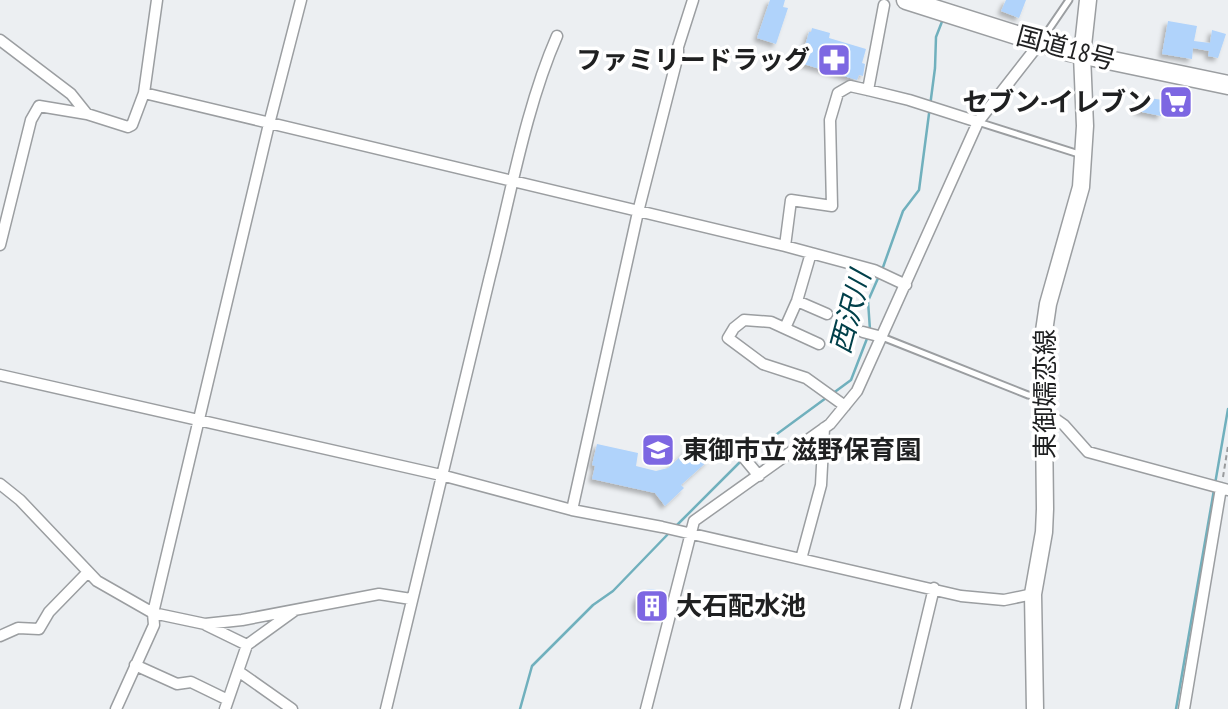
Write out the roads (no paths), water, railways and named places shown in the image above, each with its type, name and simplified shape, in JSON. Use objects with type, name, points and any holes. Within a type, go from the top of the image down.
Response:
[{"type":"highway","name":"国道18号","points":[[906,0],[1039,44],[1228,85]]},
{"type":"main road","name":"東御嬬恋線","points":[[1035,709],[1033,594],[1044,532],[1045,416],[1042,353],[1048,304],[1081,187],[1084,156],[1082,55],[1088,0]]},
{"type":"street","points":[[0,245],[31,120],[39,106],[87,114],[128,127],[132,125],[144,93],[157,0]]},
{"type":"street","points":[[116,709],[154,625],[153,613],[198,419],[301,0]]},
{"type":"street","points":[[572,510],[638,212],[678,47],[693,0]]},
{"type":"street","points":[[868,90],[884,5]]},
{"type":"street","points":[[387,709],[441,475],[542,70],[557,36]]},
{"type":"street","points":[[0,40],[71,94],[87,114]]},
{"type":"street","points":[[646,709],[685,533],[694,521],[824,428],[856,391],[978,122],[1039,44]]},
{"type":"street","points":[[785,246],[791,200],[832,206],[830,120],[838,93],[850,86],[909,100],[978,122]]},
{"type":"street","points":[[144,93],[785,246],[874,271],[906,285]]},
{"type":"street","points":[[785,328],[797,301],[811,253]]},
{"type":"street","points":[[797,301],[827,314]]},
{"type":"street","points":[[819,344],[771,322],[744,320],[734,328],[728,338],[762,364],[806,377],[845,406]]},
{"type":"street","points":[[863,332],[879,336]]},
{"type":"street","points":[[0,375],[441,475],[572,510],[662,527],[961,596],[1004,600],[1033,594]]},
{"type":"street","points":[[1045,416],[1064,425],[1088,452],[1225,489],[1184,709]]},
{"type":"street","points":[[801,559],[821,485],[824,428]]},
{"type":"street","points":[[740,453],[758,476]]},
{"type":"street","points":[[0,484],[20,500],[97,581],[153,613],[205,624],[247,645]]},
{"type":"street","points":[[0,636],[18,628],[38,629],[49,612],[88,572]]},
{"type":"street","points":[[905,709],[934,588]]},
{"type":"street","points":[[205,624],[295,611],[379,594],[411,599]]},
{"type":"street","points":[[135,665],[177,684],[191,682],[226,704],[247,645],[295,611]]},
{"type":"street","points":[[238,671],[292,709]]},
{"type":"lane","points":[[1039,44],[1069,0]]},
{"type":"lane","points":[[978,122],[1084,156]]},
{"type":"lane","points":[[879,336],[1028,395],[1044,397]]},
{"type":"waterway","name":"西沢川","points":[[882,270],[903,211],[919,190],[935,68],[936,37],[943,19]]},
{"type":"waterway","name":"西沢川","points":[[870,330],[868,301],[879,276]]},
{"type":"waterway","name":"西沢川","points":[[832,394],[851,380],[868,336]]},
{"type":"waterway","name":"西沢川","points":[[747,456],[826,398]]},
{"type":"waterway","points":[[1176,709],[1228,409]]},
{"type":"waterway","name":"西沢川","points":[[675,527],[742,460]]},
{"type":"waterway","name":"西沢川","points":[[520,709],[532,666],[593,605],[613,591],[670,532]]},
{"type":"place","name":"ファミリードラッグ","points":[[834,60]]},
{"type":"place","name":"セブン-イレブン","points":[[1176,102]]},
{"type":"place","name":"東御市立 滋野保育園","points":[[658,450]]},
{"type":"place","name":"大石配水池","points":[[652,606]]}]
